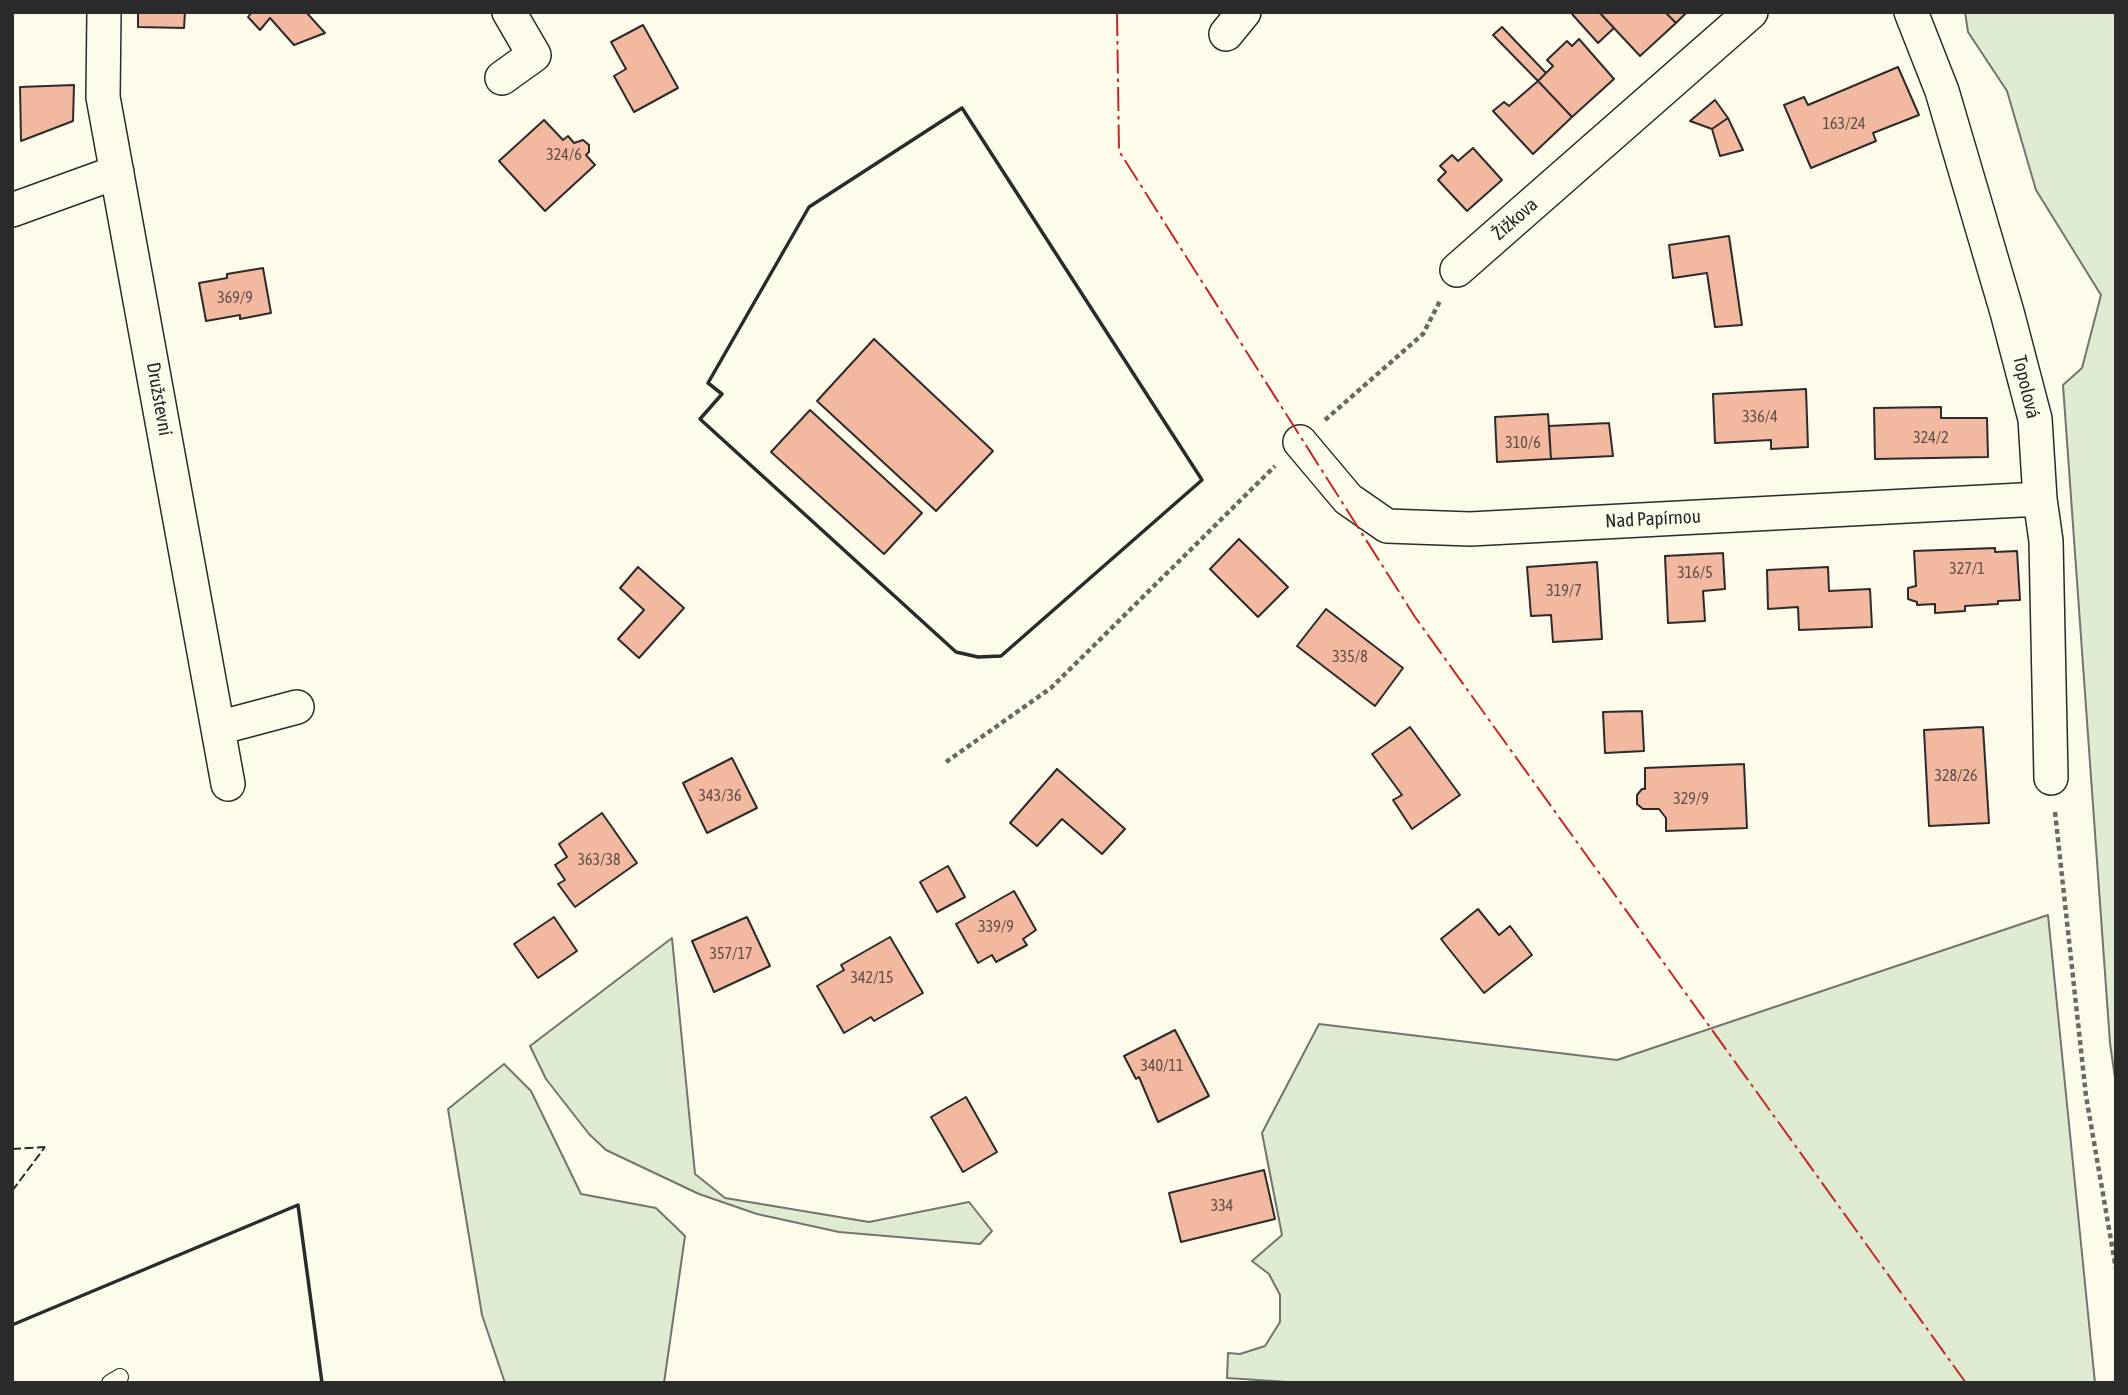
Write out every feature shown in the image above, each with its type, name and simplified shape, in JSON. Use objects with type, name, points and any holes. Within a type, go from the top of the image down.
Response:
[{"type":"street","name":"Družstevní","points":[[104,12],[103,97],[228,784]]},
{"type":"street","points":[[502,78],[534,55],[509,12]]},
{"type":"street","name":"Žižkova","points":[[1457,270],[1751,12]]},
{"type":"street","name":"Topolová","points":[[1911,12],[1942,91],[2035,419],[2040,499],[2046,541],[2051,778]]},
{"type":"street","points":[[12,210],[117,172]]},
{"type":"street","name":"Nad Papírnou","points":[[1300,442],[1348,499],[1387,526],[1470,529],[2040,499]]},
{"type":"street","points":[[218,728],[297,707]]},
{"type":"path","points":[[946,762],[1051,688],[1300,442],[1423,334],[1457,270]]},
{"type":"path","points":[[2051,778],[2086,1096],[2116,1269]]},
{"type":"green space","points":[[1965,12],[2116,12],[2116,1085],[2110,1043],[2063,385],[2082,368],[2101,295],[2036,190],[2007,91],[1968,32]]},
{"type":"green space","points":[[2048,915],[2095,1383],[1303,1383],[1227,1378],[1228,1353],[1240,1354],[1265,1346],[1280,1322],[1280,1295],[1269,1274],[1252,1261],[1282,1235],[1262,1133],[1319,1024],[1617,1060]]},
{"type":"green space","points":[[672,938],[695,1174],[725,1198],[869,1222],[969,1202],[992,1231],[980,1244],[839,1232],[757,1214],[699,1194],[606,1150],[589,1134],[546,1079],[530,1046]]},
{"type":"green space","points":[[504,1064],[531,1091],[581,1194],[656,1208],[685,1236],[664,1383],[505,1383],[482,1315],[448,1109]]},
{"type":"building","points":[[138,12],[185,12],[184,28],[138,27]]},
{"type":"building","points":[[252,12],[306,12],[325,33],[294,45],[270,18],[260,30],[248,17]]},
{"type":"building","points":[[1599,12],[1614,28],[1598,43],[1572,14]]},
{"type":"building","points":[[1599,12],[1665,12],[1676,23],[1640,56]]},
{"type":"building","points":[[1665,12],[1687,12],[1676,23]]},
{"type":"building","points":[[643,25],[678,88],[634,112],[614,76],[626,69],[611,42]]},
{"type":"building","points":[[1502,27],[1546,73],[1538,81],[1493,35]]},
{"type":"building","points":[[1579,39],[1614,79],[1572,117],[1538,81],[1553,66],[1547,60],[1567,41],[1572,46]]},
{"type":"building","points":[[1898,67],[1919,115],[1873,133],[1876,141],[1811,168],[1784,105],[1804,97],[1808,105]]},
{"type":"building","points":[[1538,81],[1572,117],[1533,154],[1493,111],[1504,102],[1509,106]]},
{"type":"building","points":[[74,85],[73,121],[21,141],[20,87]]},
{"type":"building","points":[[1715,100],[1728,118],[1712,129],[1690,121]]},
{"type":"building","points":[[1728,118],[1743,150],[1720,156],[1712,129]]},
{"type":"building","points":[[544,120],[563,140],[568,136],[574,143],[583,140],[589,145],[586,155],[595,165],[545,211],[499,161]]},
{"type":"building","points":[[1473,148],[1502,180],[1467,211],[1438,180],[1446,172],[1440,166],[1452,155],[1458,161]]},
{"type":"building","points":[[1729,236],[1742,325],[1715,327],[1707,273],[1673,278],[1669,245]]},
{"type":"building","points":[[263,268],[271,313],[240,319],[240,315],[206,321],[199,283],[227,278],[227,274]]},
{"type":"building","points":[[874,339],[993,451],[936,511],[817,401]]},
{"type":"building","points":[[1806,389],[1808,447],[1771,449],[1771,440],[1715,443],[1713,394]]},
{"type":"building","points":[[1941,407],[1941,418],[1987,418],[1988,457],[1875,459],[1874,408]]},
{"type":"building","points":[[810,410],[922,513],[884,554],[771,452]]},
{"type":"building","points":[[1548,414],[1551,459],[1497,462],[1495,417]]},
{"type":"building","points":[[1609,423],[1613,456],[1551,459],[1549,426]]},
{"type":"building","points":[[1239,539],[1288,587],[1258,617],[1210,569]]},
{"type":"building","points":[[1995,548],[1995,552],[2017,551],[2020,600],[1965,606],[1965,611],[1935,613],[1935,604],[1917,605],[1917,602],[1908,599],[1908,588],[1916,586],[1914,551]]},
{"type":"building","points":[[1723,553],[1725,589],[1703,591],[1705,621],[1668,623],[1665,556]]},
{"type":"building","points":[[1597,562],[1602,639],[1553,642],[1551,615],[1531,616],[1527,567]]},
{"type":"building","points":[[638,567],[684,608],[639,658],[618,639],[644,610],[620,588]]},
{"type":"building","points":[[1828,567],[1829,591],[1870,589],[1872,627],[1799,630],[1798,607],[1768,609],[1767,570]]},
{"type":"building","points":[[1326,609],[1403,668],[1375,706],[1297,646]]},
{"type":"building","points":[[1642,711],[1644,751],[1605,753],[1603,712]]},
{"type":"building","points":[[1410,727],[1460,795],[1412,829],[1393,800],[1402,795],[1372,754]]},
{"type":"building","points":[[1983,727],[1989,823],[1929,826],[1924,730]]},
{"type":"building","points":[[732,758],[757,808],[707,833],[683,783]]},
{"type":"building","points":[[1744,764],[1747,828],[1666,831],[1666,818],[1659,809],[1643,809],[1637,804],[1637,795],[1645,789],[1645,768]]},
{"type":"building","points":[[1057,769],[1125,829],[1102,854],[1062,819],[1037,846],[1010,823]]},
{"type":"building","points":[[602,813],[637,863],[575,907],[558,884],[565,880],[555,865],[567,857],[559,844]]},
{"type":"building","points":[[948,866],[965,897],[937,912],[920,882]]},
{"type":"building","points":[[1014,891],[1036,930],[1023,939],[1027,945],[996,962],[992,955],[978,963],[956,924]]},
{"type":"building","points":[[1478,909],[1499,935],[1510,926],[1532,955],[1484,993],[1441,939]]},
{"type":"building","points":[[554,917],[577,951],[538,978],[514,944]]},
{"type":"building","points":[[747,917],[770,966],[714,992],[692,941]]},
{"type":"building","points":[[890,937],[923,993],[874,1021],[871,1017],[844,1033],[817,986],[844,970],[841,965]]},
{"type":"building","points":[[1175,1030],[1209,1096],[1158,1122],[1139,1077],[1136,1079],[1124,1056]]},
{"type":"building","points":[[966,1097],[997,1152],[963,1172],[931,1117]]},
{"type":"building","points":[[1264,1170],[1275,1219],[1181,1242],[1169,1193]]},
{"type":"fence","points":[[12,1149],[45,1147]]},
{"type":"fence","points":[[12,1191],[45,1147]]},
{"type":"wall","points":[[962,108],[1202,480],[1001,656],[978,657],[956,652],[700,419],[722,394],[708,383],[809,207],[962,108]]},
{"type":"wall","points":[[12,1325],[298,1205],[322,1383]]},
{"type":"power","points":[[1117,12],[1119,151],[1415,617],[1966,1383]]}]
